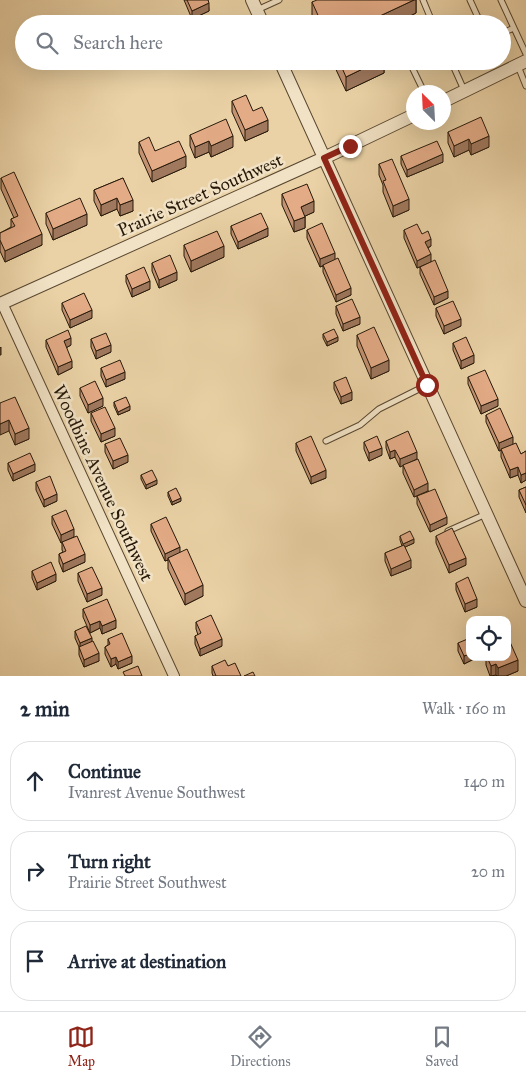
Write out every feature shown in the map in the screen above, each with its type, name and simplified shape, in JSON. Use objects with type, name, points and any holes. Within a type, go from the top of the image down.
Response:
[{"type":"street","points":[[284,70],[526,601]]},
{"type":"street","points":[[451,98],[508,70]]},
{"type":"street","name":"Prairie Street Southwest","points":[[1,304],[324,158],[406,119]]},
{"type":"street","name":"Woodbine Avenue Southwest","points":[[1,304],[174,676]]},
{"type":"lane","points":[[254,5],[280,0]]},
{"type":"lane","points":[[423,0],[429,15]]},
{"type":"lane","points":[[470,0],[477,15]]},
{"type":"lane","points":[[502,0],[508,15]]},
{"type":"lane","points":[[511,21],[526,54]]},
{"type":"lane","points":[[522,63],[526,86]]},
{"type":"lane","points":[[413,70],[421,85]]},
{"type":"lane","points":[[454,70],[464,91]]},
{"type":"lane","points":[[326,441],[360,425],[380,409],[427,385]]},
{"type":"lane","points":[[444,532],[486,514]]},
{"type":"building","points":[[187,0],[208,0],[209,3],[192,11]]},
{"type":"building","points":[[317,0],[414,0],[382,15],[318,15],[312,2]]},
{"type":"building","points":[[343,70],[360,70],[346,77]]},
{"type":"building","points":[[246,95],[253,111],[262,107],[268,120],[245,130],[232,101]]},
{"type":"building","points":[[481,117],[489,136],[471,144],[469,139],[454,146],[448,132]]},
{"type":"building","points":[[226,119],[233,136],[211,146],[209,141],[195,147],[190,135]]},
{"type":"building","points":[[149,137],[155,151],[179,141],[186,156],[152,171],[139,142]]},
{"type":"building","points":[[437,141],[443,154],[407,170],[401,156]]},
{"type":"building","points":[[392,159],[409,199],[393,206],[383,181],[386,180],[379,164]]},
{"type":"building","points":[[14,172],[42,234],[5,251],[0,240],[0,233],[15,226],[11,219],[18,216],[1,178]]},
{"type":"building","points":[[123,178],[133,200],[120,205],[117,198],[101,205],[94,190]]},
{"type":"building","points":[[307,184],[314,201],[301,207],[305,217],[294,221],[282,194]]},
{"type":"building","points":[[80,198],[87,214],[53,229],[46,213]]},
{"type":"building","points":[[261,213],[268,228],[238,242],[231,226]]},
{"type":"building","points":[[322,223],[335,253],[320,259],[307,230]]},
{"type":"building","points":[[417,224],[422,234],[428,231],[431,239],[425,242],[431,254],[417,261],[404,230]]},
{"type":"building","points":[[217,231],[224,246],[191,261],[184,245]]},
{"type":"building","points":[[170,255],[177,272],[159,280],[152,263]]},
{"type":"building","points":[[338,258],[351,288],[336,295],[323,265]]},
{"type":"building","points":[[435,260],[448,291],[434,297],[420,267]]},
{"type":"building","points":[[144,267],[150,281],[132,289],[126,275]]},
{"type":"building","points":[[84,293],[92,310],[70,320],[62,303]]},
{"type":"building","points":[[352,299],[360,317],[343,324],[336,306]]},
{"type":"building","points":[[453,301],[461,319],[444,326],[436,308]]},
{"type":"building","points":[[374,327],[389,360],[371,368],[357,335]]},
{"type":"building","points":[[334,329],[338,337],[327,342],[323,334]]},
{"type":"building","points":[[68,330],[71,338],[64,341],[72,361],[58,367],[46,340]]},
{"type":"building","points":[[106,333],[111,345],[96,351],[91,339]]},
{"type":"building","points":[[466,337],[474,355],[461,361],[453,343]]},
{"type":"building","points":[[120,360],[125,372],[106,380],[101,368]]},
{"type":"building","points":[[485,370],[498,399],[481,406],[468,377]]},
{"type":"building","points":[[346,377],[352,392],[341,397],[334,382]]},
{"type":"building","points":[[95,381],[103,398],[88,405],[80,388]]},
{"type":"building","points":[[15,397],[29,428],[15,434],[9,420],[0,424],[0,403]]},
{"type":"building","points":[[126,397],[130,406],[118,412],[114,402]]},
{"type":"building","points":[[105,407],[115,428],[101,434],[91,413]]},
{"type":"building","points":[[500,408],[513,437],[499,443],[486,415]]},
{"type":"building","points":[[408,431],[417,452],[400,459],[395,450],[390,452],[386,441]]},
{"type":"building","points":[[311,436],[326,470],[311,477],[296,443]]},
{"type":"building","points":[[377,436],[382,448],[369,453],[364,442]]},
{"type":"building","points":[[120,438],[128,455],[113,461],[105,444]]},
{"type":"building","points":[[516,443],[521,454],[526,451],[526,473],[521,475],[518,467],[510,470],[501,449]]},
{"type":"building","points":[[30,453],[35,464],[13,474],[8,463]]},
{"type":"building","points":[[418,459],[428,483],[414,490],[403,465]]},
{"type":"building","points":[[152,470],[157,480],[146,485],[141,475]]},
{"type":"building","points":[[50,476],[57,494],[44,500],[36,482]]},
{"type":"building","points":[[526,487],[526,505],[519,490]]},
{"type":"building","points":[[176,488],[181,498],[172,502],[168,492]]},
{"type":"building","points":[[435,489],[447,517],[430,525],[417,496]]},
{"type":"building","points":[[66,510],[74,529],[61,535],[52,516]]},
{"type":"building","points":[[166,517],[180,547],[165,554],[151,524]]},
{"type":"building","points":[[452,528],[466,558],[449,565],[436,536]]},
{"type":"building","points":[[410,531],[414,539],[403,544],[400,536]]},
{"type":"building","points":[[77,536],[85,554],[63,564],[59,554],[66,551],[62,542]]},
{"type":"building","points":[[404,545],[411,560],[391,569],[385,553]]},
{"type":"building","points":[[187,549],[203,585],[185,594],[168,558]]},
{"type":"building","points":[[51,562],[56,574],[37,583],[32,571]]},
{"type":"building","points":[[92,567],[102,588],[87,594],[78,573]]},
{"type":"building","points":[[468,577],[477,599],[465,604],[456,583]]},
{"type":"building","points":[[107,599],[116,620],[102,626],[100,621],[90,625],[83,609]]},
{"type":"building","points":[[211,615],[222,639],[200,649],[195,636],[201,633],[196,622]]},
{"type":"building","points":[[86,626],[92,638],[80,643],[75,631]]},
{"type":"building","points":[[122,633],[132,656],[118,662],[116,657],[111,659],[105,647],[110,644],[108,639]]},
{"type":"building","points":[[466,640],[466,655],[464,656],[458,643]]},
{"type":"building","points":[[93,641],[99,653],[84,660],[79,647]]},
{"type":"building","points":[[511,644],[518,660],[498,668],[496,664],[491,666],[489,661],[511,661]]},
{"type":"building","points":[[225,660],[228,666],[235,663],[241,676],[216,676],[212,666]]},
{"type":"building","points":[[138,666],[142,676],[125,676],[123,672]]},
{"type":"building","points":[[253,672],[255,676],[244,676]]},
{"type":"route","points":[[350,146],[324,158],[427,385]]}]
